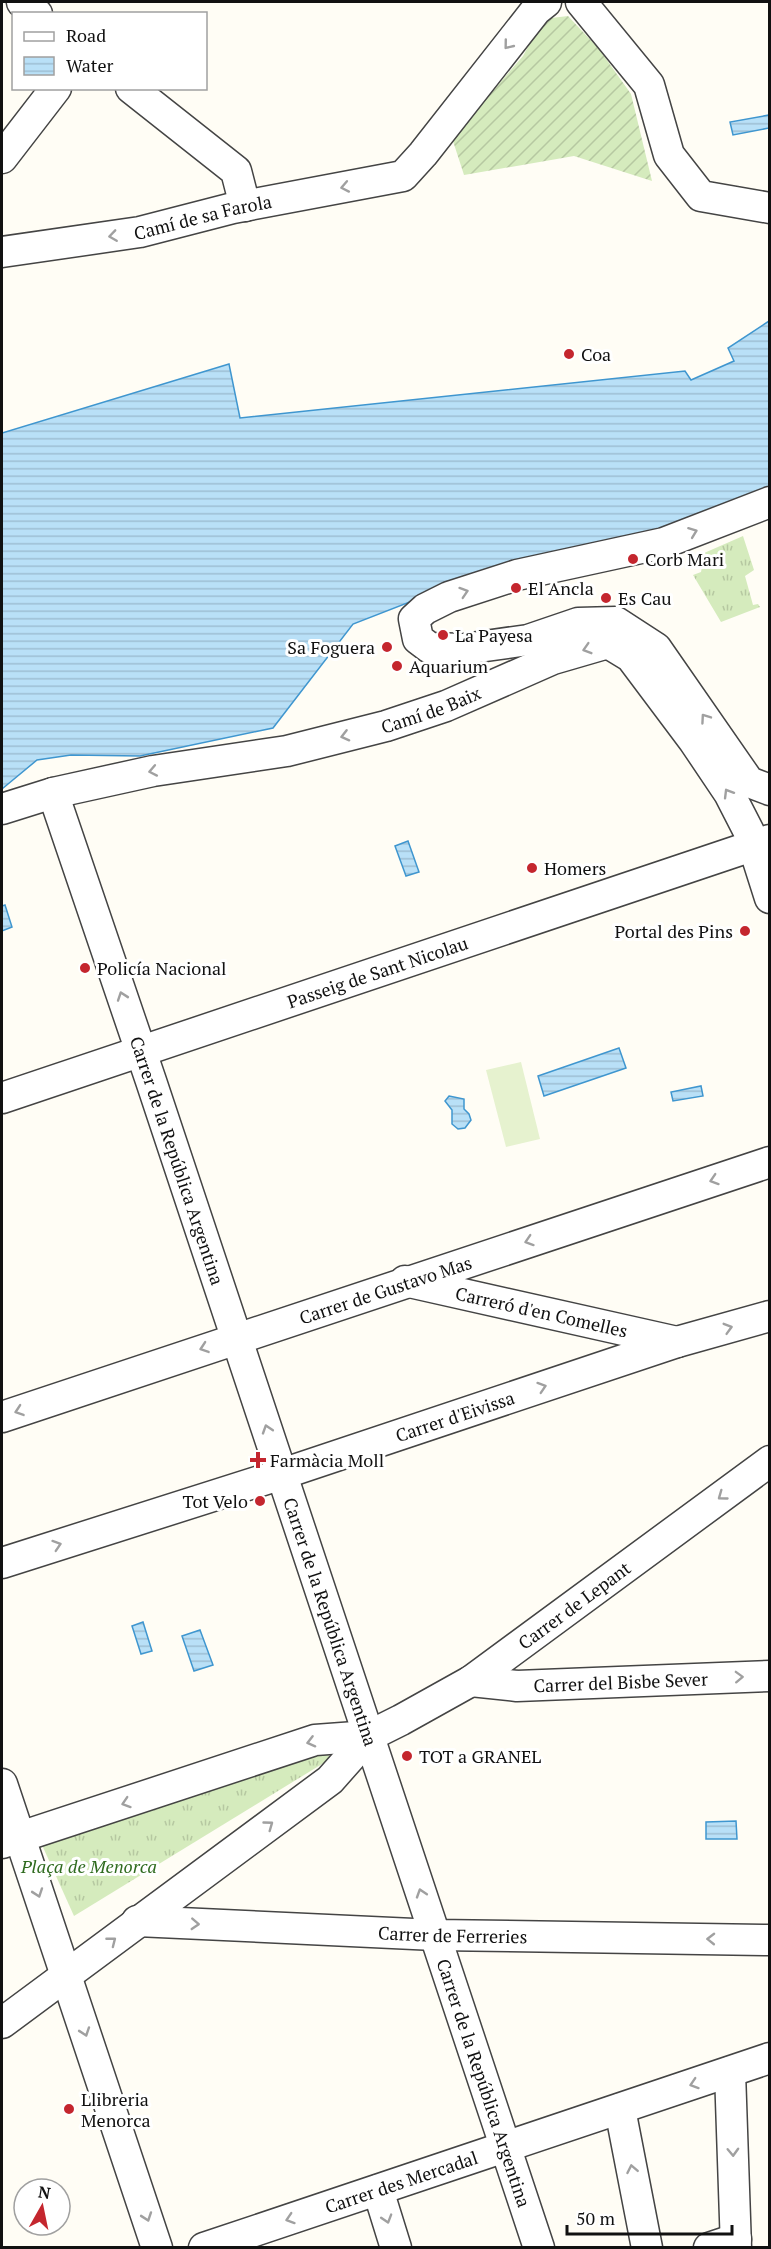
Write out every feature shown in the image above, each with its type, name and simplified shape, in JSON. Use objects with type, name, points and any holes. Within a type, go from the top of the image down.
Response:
[{"type":"street","points":[[22,2],[34,12]]},
{"type":"street","name":"Camí de sa Farola","points":[[2,252],[140,232],[245,206],[403,176],[423,154],[536,10],[546,2]]},
{"type":"street","points":[[581,2],[649,85],[669,155],[701,196],[770,208]]},
{"type":"street","points":[[2,158],[54,90]]},
{"type":"street","points":[[134,90],[236,171],[245,206]]},
{"type":"street","points":[[770,502],[664,543],[517,575],[449,597],[425,609],[414,619],[418,639],[430,648],[464,649],[528,640],[578,623],[616,622],[656,648],[749,782],[770,790]]},
{"type":"street","name":"Camí de Baix","points":[[2,809],[53,793],[153,771],[287,751],[386,726],[446,706],[554,659],[608,643],[631,657],[729,793],[749,832],[761,843]]},
{"type":"street","name":"Carrer de la República Argentina","points":[[53,793],[539,2247]]},
{"type":"street","points":[[761,843],[770,898]]},
{"type":"street","name":"Passeig de Sant Nicolau","points":[[2,1098],[761,843]]},
{"type":"street","name":"Carrer de Gustavo Mas","points":[[2,1417],[405,1281],[770,1162]]},
{"type":"street","name":"Carreró d'en Comelles","points":[[405,1281],[677,1342]]},
{"type":"street","name":"Carrer d'Eivissa","points":[[2,1563],[282,1474],[677,1342],[770,1316]]},
{"type":"street","name":"Carrer de Lepant","points":[[369,1736],[471,1681],[770,1461]]},
{"type":"street","name":"Carrer del Bisbe Sever","points":[[471,1681],[517,1686],[770,1676]]},
{"type":"street","points":[[10,1840],[315,1740],[369,1736]]},
{"type":"street","points":[[2,2023],[330,1780],[369,1736]]},
{"type":"street","points":[[2,1784],[10,1840],[66,1977],[157,2247]]},
{"type":"street","name":"Carrer de Ferreries","points":[[137,1921],[435,1935],[770,1940]]},
{"type":"street","name":"Carrer des Mercadal","points":[[204,2247],[770,2058]]},
{"type":"street","points":[[727,2245],[730,2072]]},
{"type":"street","points":[[620,2109],[647,2247]]},
{"type":"street","points":[[378,2190],[396,2247]]},
{"type":"green space","points":[[568,16],[599,49],[631,94],[652,181],[574,156],[464,175],[452,138],[523,56],[543,19]]},
{"type":"green space","points":[[743,536],[754,570],[745,576],[753,605],[758,604],[760,607],[721,622],[693,575],[701,572],[703,562],[695,557]]},
{"type":"green space","points":[[521,1062],[540,1139],[506,1147],[486,1070]]},
{"type":"green space","name":"Plaça de Menorca","points":[[326,1748],[330,1759],[74,1916],[42,1845]]},
{"type":"water","points":[[769,115],[769,128],[733,135],[730,122]]},
{"type":"water","points":[[769,321],[769,487],[660,533],[497,568],[353,624],[273,728],[140,756],[71,755],[37,760],[2,789],[2,433],[229,364],[240,418],[685,371],[691,380],[734,361],[728,348]]},
{"type":"water","points":[[408,841],[419,872],[406,876],[395,846]]},
{"type":"water","points":[[5,905],[12,927],[2,931],[2,906]]},
{"type":"water","points":[[619,1048],[626,1068],[544,1096],[538,1076]]},
{"type":"water","points":[[701,1086],[703,1096],[673,1101],[671,1092]]},
{"type":"water","points":[[449,1096],[464,1099],[464,1109],[471,1120],[465,1128],[458,1129],[452,1124],[452,1110],[445,1101]]},
{"type":"water","points":[[143,1622],[152,1651],[141,1654],[132,1626]]},
{"type":"water","points":[[200,1630],[213,1665],[194,1671],[182,1636]]},
{"type":"water","points":[[736,1821],[737,1839],[706,1839],[706,1822]]},
{"type":"place","name":"Coa","points":[[569,354]]},
{"type":"place","name":"Corb Mari","points":[[633,559]]},
{"type":"place","name":"El Ancla","points":[[516,588]]},
{"type":"place","name":"Es Cau","points":[[606,598]]},
{"type":"place","name":"La Payesa","points":[[443,635]]},
{"type":"place","name":"Sa Foguera","points":[[387,647]]},
{"type":"place","name":"Aquarium","points":[[397,666]]},
{"type":"place","name":"Homers","points":[[532,868]]},
{"type":"place","name":"Portal des Pins","points":[[745,931]]},
{"type":"place","name":"Policía Nacional","points":[[85,968]]},
{"type":"place","name":"Farmàcia Moll","points":[[258,1460]]},
{"type":"place","name":"Tot Velo","points":[[260,1501]]},
{"type":"place","name":"TOT a GRANEL","points":[[407,1756]]},
{"type":"place","name":"Llibreria Menorca","points":[[69,2109]]}]
